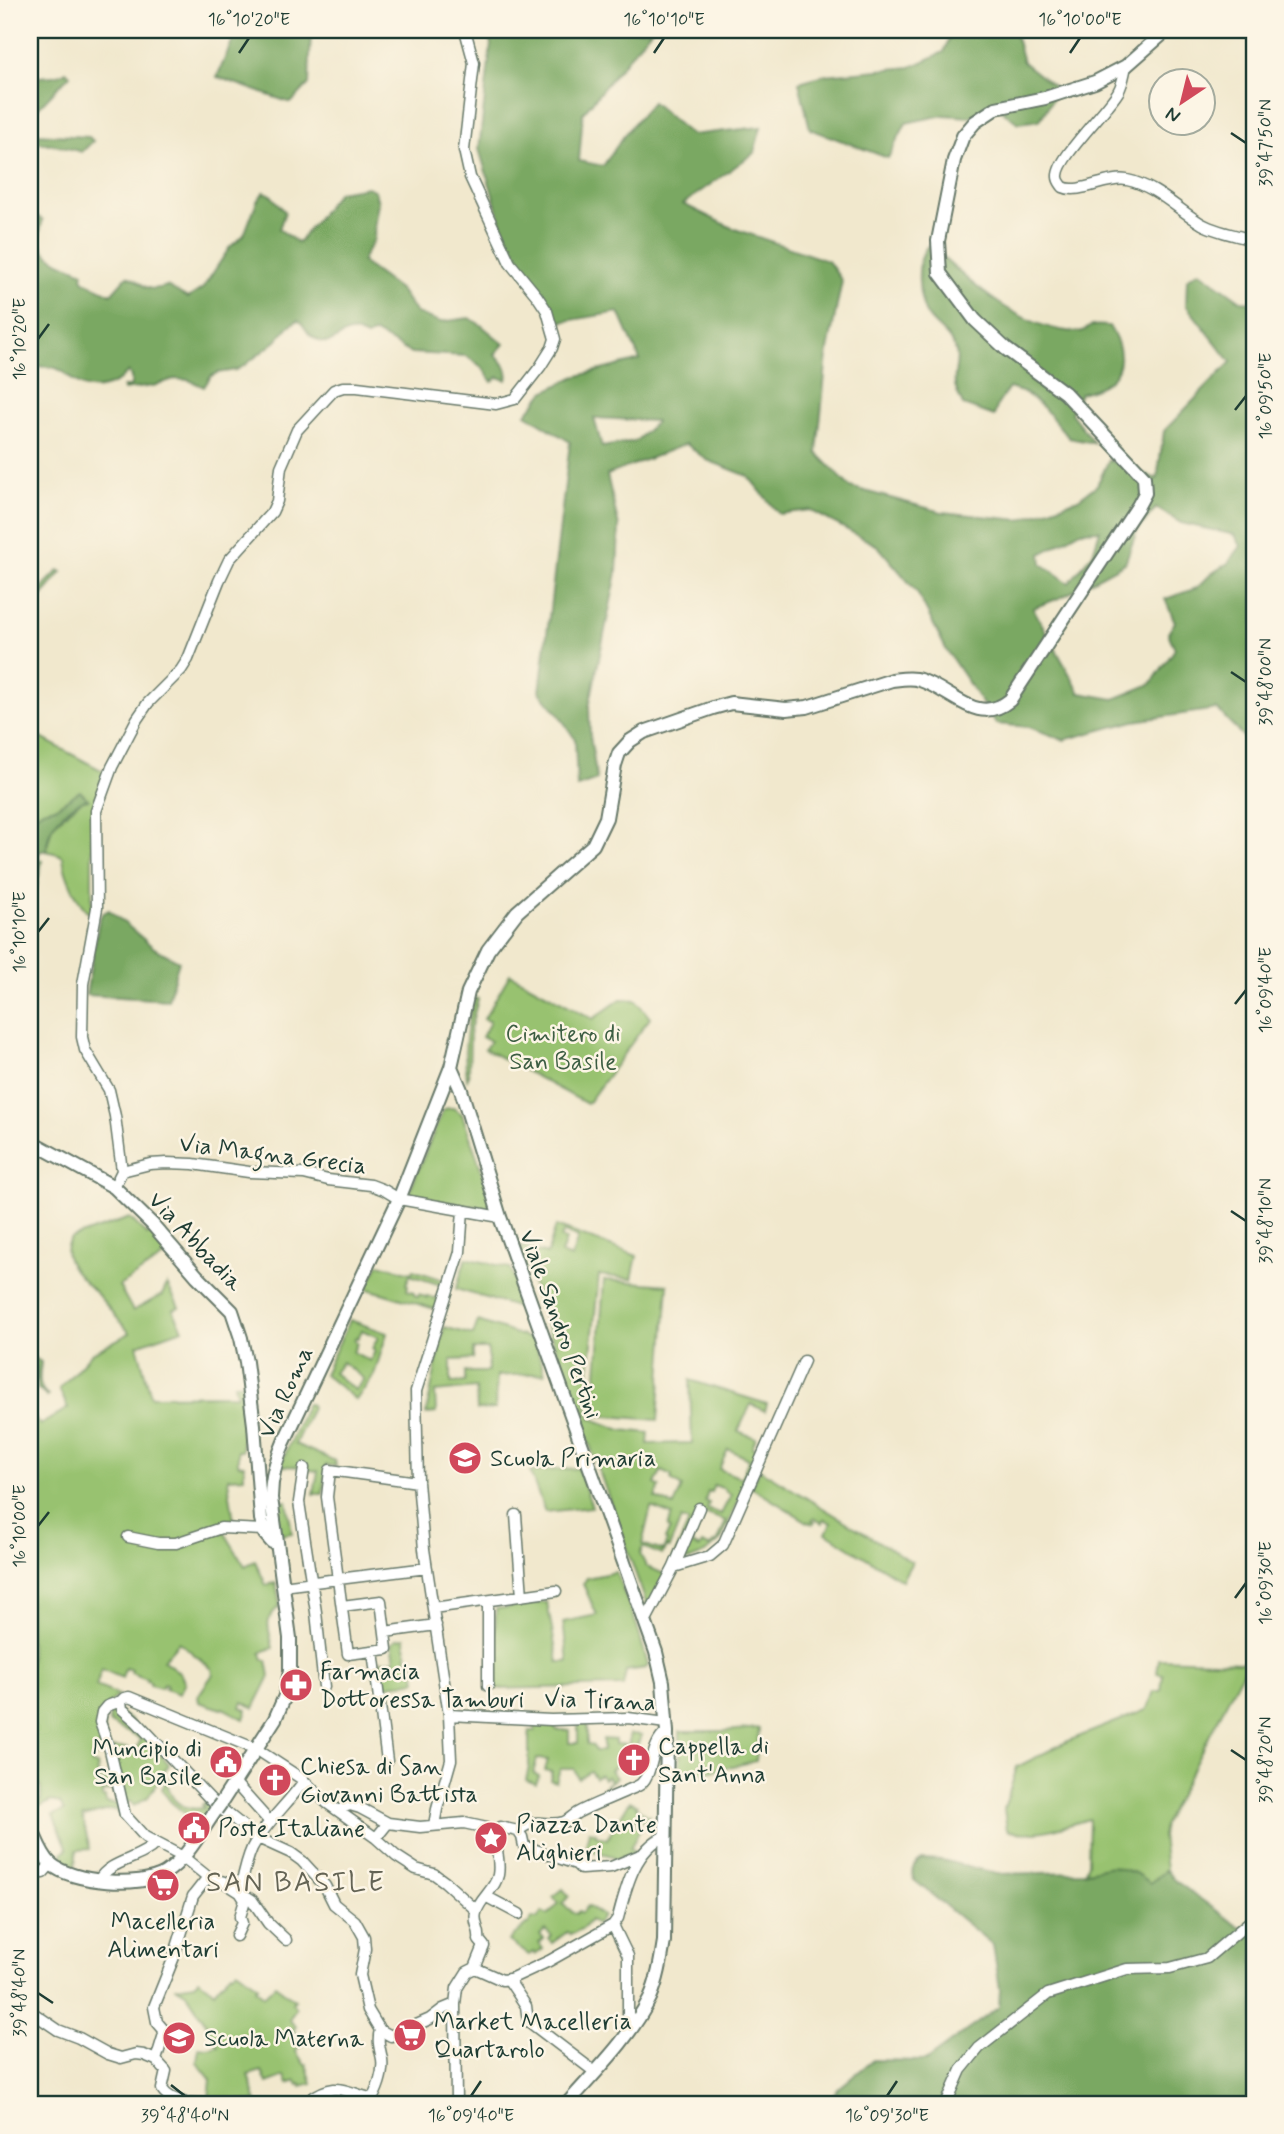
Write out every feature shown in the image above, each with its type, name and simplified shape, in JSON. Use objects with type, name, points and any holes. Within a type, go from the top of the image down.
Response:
[{"type":"street","points":[[114,1187],[122,1171],[115,1116],[109,1090],[85,1050],[82,1028],[83,984],[97,908],[96,811],[125,740],[148,704],[188,659],[229,560],[272,512],[277,501],[281,467],[297,430],[334,390],[357,387],[496,404],[515,399],[540,368],[555,339],[547,311],[510,263],[470,177],[464,150],[474,63],[465,30]]},
{"type":"street","points":[[1167,30],[1126,66],[1120,89],[1067,155],[1058,177],[1063,187],[1068,190],[1102,182],[1126,180],[1164,196],[1204,225],[1254,240]]},
{"type":"street","name":"Via Roma","points":[[51,1864],[77,1876],[99,1880],[157,1878],[168,1872],[183,1857],[220,1808],[275,1719],[285,1696],[290,1671],[290,1638],[271,1498],[274,1467],[399,1199],[451,1067],[468,992],[488,950],[517,912],[593,845],[606,818],[619,753],[637,736],[655,728],[731,704],[786,709],[807,707],[906,678],[919,680],[976,709],[989,711],[1000,708],[1010,700],[1138,506],[1145,493],[1144,477],[1065,393],[1006,349],[975,320],[940,273],[938,241],[954,160],[963,136],[975,122],[996,108],[1045,98],[1095,82],[1126,66]]},
{"type":"street","name":"Viale Sandro Pertini","points":[[451,1067],[461,1090],[500,1217],[656,1652],[663,1682],[667,1727],[664,1941],[659,1971],[650,1997],[634,2024],[567,2104]]},
{"type":"street","name":"Via Abbadia","points":[[30,1141],[114,1187],[232,1311],[246,1362],[263,1530]]},
{"type":"street","name":"Via Magna Grecia","points":[[122,1171],[167,1163],[249,1172],[304,1174],[371,1185],[399,1199],[500,1217]]},
{"type":"street","points":[[434,1825],[451,1760],[449,1715],[427,1568],[418,1482],[416,1391],[460,1252],[463,1210]]},
{"type":"street","points":[[674,1567],[710,1556],[723,1545],[804,1361]]},
{"type":"street","points":[[304,1468],[299,1502],[324,1687]]},
{"type":"street","points":[[342,1606],[382,1601],[387,1649],[348,1654],[327,1497],[330,1470],[418,1482]]},
{"type":"street","points":[[645,1622],[674,1567],[699,1508]]},
{"type":"street","points":[[516,1515],[522,1596]]},
{"type":"street","points":[[128,1537],[158,1543],[176,1543],[221,1528],[263,1530],[272,1542],[276,1542]]},
{"type":"street","points":[[282,1586],[427,1568]]},
{"type":"street","points":[[433,1608],[556,1591]]},
{"type":"street","points":[[488,1601],[488,1686]]},
{"type":"street","points":[[385,1632],[436,1626]]},
{"type":"street","points":[[373,1651],[387,1761]]},
{"type":"street","points":[[286,1940],[268,1923],[252,1900],[224,1882],[208,1877],[183,1857],[140,1833],[125,1815],[110,1750],[100,1722],[102,1712],[107,1706],[129,1698],[193,1721],[256,1749],[304,1781],[327,1803],[396,1856],[416,1869],[434,1874],[445,1882],[476,1910]]},
{"type":"street","points":[[121,1701],[122,1709],[220,1808],[258,1838],[302,1861],[325,1886],[334,1904],[359,1926],[365,1943],[360,1975],[368,2010],[380,2030],[391,2036],[430,2019],[455,2004]]},
{"type":"street","name":"Via Tirana","points":[[449,1715],[551,1720],[628,1718],[667,1727]]},
{"type":"street","points":[[518,1831],[527,1824],[567,1821],[577,1813],[642,1783],[655,1747],[667,1727]]},
{"type":"street","points":[[236,1936],[242,1923],[240,1917],[245,1900],[240,1891],[251,1850],[269,1821],[289,1802],[304,1781]]},
{"type":"street","points":[[234,1782],[269,1821]]},
{"type":"street","points":[[340,1812],[350,1805],[388,1823],[420,1826],[464,1823],[496,1830],[500,1827],[518,1831],[524,1846],[569,1861],[581,1869],[611,1867],[640,1855],[653,1842],[665,1836]]},
{"type":"street","points":[[376,1838],[388,1823]]},
{"type":"street","points":[[30,1826],[51,1864],[43,1873],[30,1874]]},
{"type":"street","points":[[456,2104],[457,1988],[467,1972],[475,1968],[484,1946],[479,1940],[480,1933],[475,1919],[476,1910],[498,1879],[499,1868],[494,1844],[496,1830]]},
{"type":"street","points":[[99,1880],[103,1873],[149,1850],[156,1843]]},
{"type":"street","points":[[475,1968],[502,1980],[508,1979],[549,1961],[613,1925],[618,1918],[640,1855]]},
{"type":"street","points":[[156,2060],[164,2034],[154,2007],[174,1957],[192,1896],[208,1877]]},
{"type":"street","points":[[487,1897],[519,1914]]},
{"type":"street","points":[[946,2104],[961,2070],[979,2048],[1048,1993],[1127,1969],[1170,1968],[1207,1958],[1254,1918]]},
{"type":"street","points":[[613,1925],[628,1956],[628,2014],[634,2024]]},
{"type":"street","points":[[508,1979],[526,2007],[528,2021],[595,2072]]},
{"type":"street","points":[[31,2011],[58,2030],[108,2054],[121,2057],[141,2054],[156,2060],[166,2071],[162,2089],[168,2095],[193,2103],[233,2101],[252,2104]]},
{"type":"street","points":[[297,2104],[310,2103],[320,2092],[339,2088],[371,2101],[382,2074],[378,2037],[380,2030]]},
{"type":"green space","points":[[237,30],[311,30],[309,84],[291,103],[217,77]]},
{"type":"green space","points":[[485,30],[563,30],[581,33],[583,30],[651,30],[583,113],[579,161],[603,166],[652,102],[691,135],[761,127],[754,153],[683,204],[732,228],[828,261],[842,281],[827,355],[817,453],[850,487],[942,512],[1020,520],[1078,499],[1097,485],[1109,460],[1157,479],[1164,431],[1231,362],[1186,305],[1187,279],[1199,271],[1241,301],[1254,302],[1254,748],[1217,709],[1134,721],[1064,740],[1029,727],[996,724],[947,651],[917,592],[878,546],[810,510],[779,514],[748,476],[707,460],[686,444],[607,475],[619,527],[617,573],[589,707],[590,736],[597,780],[577,787],[575,739],[540,692],[570,442],[526,414],[544,392],[574,377],[640,360],[619,312],[560,322],[510,251],[479,149],[491,44]],"holes":[[[594,418],[656,421],[656,422],[636,441],[602,447]],[[1156,508],[1181,523],[1235,535],[1241,546],[1228,563],[1211,574],[1197,588],[1165,599],[1175,622],[1168,633],[1175,649],[1151,684],[1114,699],[1080,693],[1033,608],[1062,597],[1125,563],[1136,533]],[[1100,530],[1093,553],[1069,583],[1042,564],[1041,554],[1081,531]]]},
{"type":"green space","points":[[952,30],[1014,30],[1023,62],[1058,90],[1040,120],[1018,123],[995,105],[969,117],[944,115],[906,123],[888,158],[810,129],[799,82],[824,75],[911,67],[944,52]]},
{"type":"green space","points":[[66,71],[70,75],[30,116],[30,81],[39,77],[57,76]]},
{"type":"green space","points":[[30,132],[89,137],[93,141],[82,152],[30,142]]},
{"type":"green space","points":[[368,187],[375,191],[378,203],[374,239],[362,260],[363,263],[400,290],[416,313],[440,322],[469,318],[481,325],[504,344],[495,354],[503,362],[507,380],[498,377],[492,382],[482,367],[466,356],[411,353],[375,333],[367,337],[350,332],[329,342],[319,341],[298,320],[245,365],[211,376],[204,387],[189,380],[174,379],[153,386],[124,390],[123,387],[131,385],[128,372],[111,385],[90,388],[77,383],[55,368],[30,367],[30,212],[43,220],[40,241],[43,249],[55,260],[83,272],[84,281],[111,294],[127,276],[152,289],[167,286],[188,298],[203,288],[230,247],[244,235],[257,201],[264,192],[270,194],[285,212],[279,229],[298,243],[338,192]]},
{"type":"green space","points":[[929,245],[997,302],[1036,323],[1078,332],[1092,326],[1109,326],[1119,350],[1118,369],[1104,384],[1080,393],[1071,413],[1094,443],[1069,438],[1044,408],[1025,393],[1009,388],[998,404],[994,416],[963,405],[955,384],[957,356],[954,346],[929,318],[922,302],[919,270],[924,251]]},
{"type":"green space","points":[[59,570],[62,572],[30,611],[30,600]]},
{"type":"green space","points":[[30,732],[105,772],[92,813],[92,915],[82,905],[73,889],[63,857],[46,851],[52,827],[82,800],[77,793],[30,819]]},
{"type":"green space","points":[[80,791],[88,799],[73,806],[58,819],[50,833],[46,851],[40,851],[38,859],[42,861],[30,918],[30,819],[43,810],[56,807]]},
{"type":"green space","points":[[109,910],[154,948],[179,961],[168,1000],[86,995],[99,920],[102,914]]},
{"type":"green space","name":"Cimitero di San Basile","points":[[510,974],[593,1019],[621,999],[636,1000],[650,1018],[587,1104],[485,1049],[490,1041],[482,1037],[490,1022],[484,1019]]},
{"type":"green space","points":[[474,998],[478,999],[470,1030],[467,1079],[466,1038]]},
{"type":"green space","points":[[448,1108],[462,1114],[495,1209],[407,1197],[443,1110]]},
{"type":"green space","points":[[130,1218],[147,1235],[152,1231],[170,1253],[119,1286],[133,1311],[162,1295],[167,1284],[179,1307],[173,1310],[183,1329],[137,1345],[151,1396],[237,1395],[234,1384],[246,1383],[248,1424],[242,1424],[242,1451],[238,1451],[238,1464],[244,1465],[244,1477],[228,1478],[234,1525],[223,1530],[245,1566],[255,1561],[266,1585],[276,1583],[280,1606],[269,1620],[273,1648],[261,1653],[263,1660],[267,1660],[270,1676],[254,1708],[243,1702],[241,1707],[247,1710],[244,1719],[223,1708],[199,1702],[198,1696],[213,1674],[212,1669],[179,1642],[163,1660],[180,1673],[185,1683],[179,1694],[165,1689],[167,1685],[164,1684],[161,1688],[150,1685],[147,1679],[131,1673],[132,1670],[125,1668],[122,1678],[102,1669],[96,1686],[118,1695],[104,1714],[108,1753],[96,1754],[96,1757],[91,1758],[92,1765],[97,1765],[99,1781],[113,1781],[114,1789],[102,1792],[102,1797],[105,1797],[106,1803],[117,1804],[121,1816],[114,1809],[82,1817],[90,1849],[77,1850],[74,1870],[64,1867],[63,1852],[68,1849],[53,1815],[64,1811],[60,1803],[52,1801],[30,1810],[30,1805],[41,1800],[41,1788],[30,1767],[30,1412],[40,1425],[68,1408],[59,1389],[92,1353],[130,1333],[73,1269],[66,1253],[71,1238]]},
{"type":"green space","points":[[556,1226],[637,1256],[632,1279],[599,1275],[586,1401],[590,1418],[621,1430],[649,1433],[648,1444],[692,1443],[690,1380],[767,1404],[765,1411],[751,1404],[738,1431],[756,1438],[752,1447],[760,1451],[721,1540],[706,1553],[673,1566],[649,1611],[519,1246],[547,1254]],"holes":[[[564,1232],[578,1238],[571,1258],[561,1254],[566,1240],[561,1238]],[[728,1449],[749,1459],[741,1478],[719,1469]],[[661,1471],[672,1476],[671,1480],[682,1487],[674,1506],[655,1498],[660,1487],[655,1484]],[[714,1485],[725,1489],[731,1495],[721,1514],[707,1509],[709,1503],[705,1502],[708,1491],[711,1492]],[[651,1507],[672,1515],[663,1551],[642,1544]],[[704,1513],[726,1521],[717,1543],[709,1547],[702,1544],[700,1548],[691,1544]],[[681,1519],[689,1522],[666,1575],[646,1566],[640,1554],[643,1547],[662,1555],[666,1547],[669,1548]]]},
{"type":"green space","points":[[466,1258],[510,1268],[526,1310],[456,1289]]},
{"type":"green space","points":[[379,1264],[411,1273],[413,1270],[447,1281],[438,1310],[365,1288],[369,1279],[371,1280]],"holes":[[[410,1275],[441,1285],[436,1299],[419,1294],[418,1297],[407,1290],[406,1284]]]},
{"type":"green space","points":[[604,1280],[668,1285],[658,1420],[594,1415]]},
{"type":"green space","points":[[350,1320],[387,1333],[374,1375],[356,1400],[324,1374]],"holes":[[[362,1330],[378,1337],[370,1361],[353,1352],[357,1343],[354,1340]],[[342,1362],[364,1379],[355,1390],[334,1373]]]},
{"type":"green space","points":[[478,1321],[534,1340],[545,1373],[497,1376],[495,1409],[477,1410],[476,1388],[435,1392],[436,1413],[426,1414],[444,1327],[473,1335]],"holes":[[[473,1349],[488,1349],[488,1372],[465,1372],[465,1382],[451,1383],[451,1360],[473,1359]]]},
{"type":"green space","points":[[30,1355],[41,1362],[40,1384],[47,1397],[37,1388],[36,1367],[31,1366],[30,1374]]},
{"type":"green space","points":[[307,1403],[312,1408],[295,1444],[335,1461],[336,1466],[326,1465],[323,1494],[314,1494],[318,1471],[309,1470],[309,1467],[280,1466]]},
{"type":"green space","points":[[578,1468],[592,1507],[545,1512],[530,1472]]},
{"type":"green space","points":[[759,1469],[912,1562],[902,1580],[826,1533],[831,1523],[824,1519],[822,1523],[814,1518],[813,1524],[808,1522],[751,1487]]},
{"type":"green space","points":[[287,1501],[292,1533],[281,1535],[275,1502]]},
{"type":"green space","points":[[616,1572],[637,1626],[648,1665],[646,1668],[626,1671],[623,1686],[493,1689],[496,1609],[547,1602],[558,1662],[568,1662],[563,1622],[597,1615],[583,1584],[587,1578]]},
{"type":"green space","points":[[405,1638],[407,1659],[413,1659],[416,1681],[383,1686],[380,1661],[395,1660],[392,1643],[396,1639]]},
{"type":"green space","points":[[1159,1659],[1254,1661],[1239,1678],[1164,1824],[1162,1836],[1166,1870],[1151,1884],[1120,1869],[1085,1871],[1088,1863],[1089,1819],[1037,1832],[1007,1830],[1004,1809],[1017,1767],[1068,1741],[1146,1710],[1154,1691],[1161,1691],[1163,1674],[1157,1673]]},
{"type":"green space","points":[[115,1707],[169,1764],[148,1797],[134,1806],[130,1801],[124,1804],[112,1748],[127,1748],[135,1752],[141,1739],[109,1723],[110,1713]]},
{"type":"green space","points":[[535,1722],[555,1723],[556,1730],[569,1730],[569,1743],[578,1743],[578,1723],[587,1723],[587,1744],[593,1745],[595,1751],[603,1751],[603,1739],[615,1740],[615,1744],[629,1745],[629,1734],[642,1735],[636,1747],[639,1749],[637,1756],[629,1759],[626,1757],[610,1770],[616,1778],[604,1787],[610,1794],[606,1795],[602,1788],[610,1781],[607,1776],[603,1779],[600,1775],[595,1778],[590,1771],[578,1778],[574,1769],[560,1769],[556,1782],[550,1780],[552,1772],[545,1770],[548,1760],[537,1759],[533,1773],[539,1776],[536,1784],[526,1780],[529,1767],[529,1731],[535,1731]]},
{"type":"green space","points":[[759,1728],[756,1761],[680,1778],[680,1731]]},
{"type":"green space","points":[[167,1779],[170,1793],[183,1806],[204,1808],[202,1805],[206,1801],[211,1805],[198,1824],[171,1802],[161,1789]]},
{"type":"green space","points":[[630,1801],[649,1815],[651,1823],[636,1818],[632,1824],[641,1828],[630,1848],[637,1852],[615,1860],[613,1856],[585,1849],[589,1831],[607,1839]]},
{"type":"green space","points":[[922,1859],[942,1860],[997,1874],[1083,1872],[1112,1866],[1135,1873],[1150,1883],[1166,1870],[1173,1879],[1242,1929],[1254,1916],[1254,2104],[827,2104],[839,2088],[873,2060],[925,2061],[999,2007],[1000,1989],[993,1945],[914,1880],[913,1868]]},
{"type":"green space","points":[[563,1889],[569,1896],[562,1904],[576,1914],[579,1911],[582,1913],[588,1906],[603,1916],[597,1924],[590,1920],[583,1928],[570,1935],[567,1932],[552,1943],[549,1939],[552,1936],[545,1930],[540,1935],[544,1939],[539,1943],[543,1949],[535,1955],[533,1952],[529,1955],[509,1941],[528,1925],[532,1918],[537,1919],[542,1912],[548,1915],[559,1903],[553,1897]]},
{"type":"green space","points":[[237,1970],[258,1986],[255,1989],[264,1996],[275,1985],[295,2000],[292,2003],[296,2008],[289,2020],[296,2026],[293,2030],[305,2043],[295,2050],[306,2064],[312,2083],[301,2086],[296,2081],[288,2084],[285,2076],[267,2083],[262,2071],[248,2075],[257,2102],[209,2098],[211,2080],[197,2062],[199,2047],[218,2046],[187,1994],[176,1987],[194,1984],[199,1979],[214,1992],[231,1972]]},
{"type":"place","name":"Scuola Primaria","points":[[465,1458]]},
{"type":"place","name":"Farmacia Dottoressa Tamburi","points":[[296,1685]]},
{"type":"place","name":"Cappella di Sant'Anna","points":[[634,1760]]},
{"type":"place","name":"Muncipio di San Basile","points":[[226,1762]]},
{"type":"place","name":"Chiesa di San Giovanni Battista","points":[[275,1780]]},
{"type":"place","name":"Poste Italiane","points":[[194,1828]]},
{"type":"place","name":"Piazza Dante Alighieri","points":[[491,1838]]},
{"type":"place","name":"Macelleria Alimentari","points":[[163,1885]]},
{"type":"place","name":"Market Macelleria Quartarolo","points":[[410,2035]]},
{"type":"place","name":"Scuola Materna","points":[[179,2038]]},
{"type":"district","name":"SAN BASILE","points":[[296,1881]]}]
